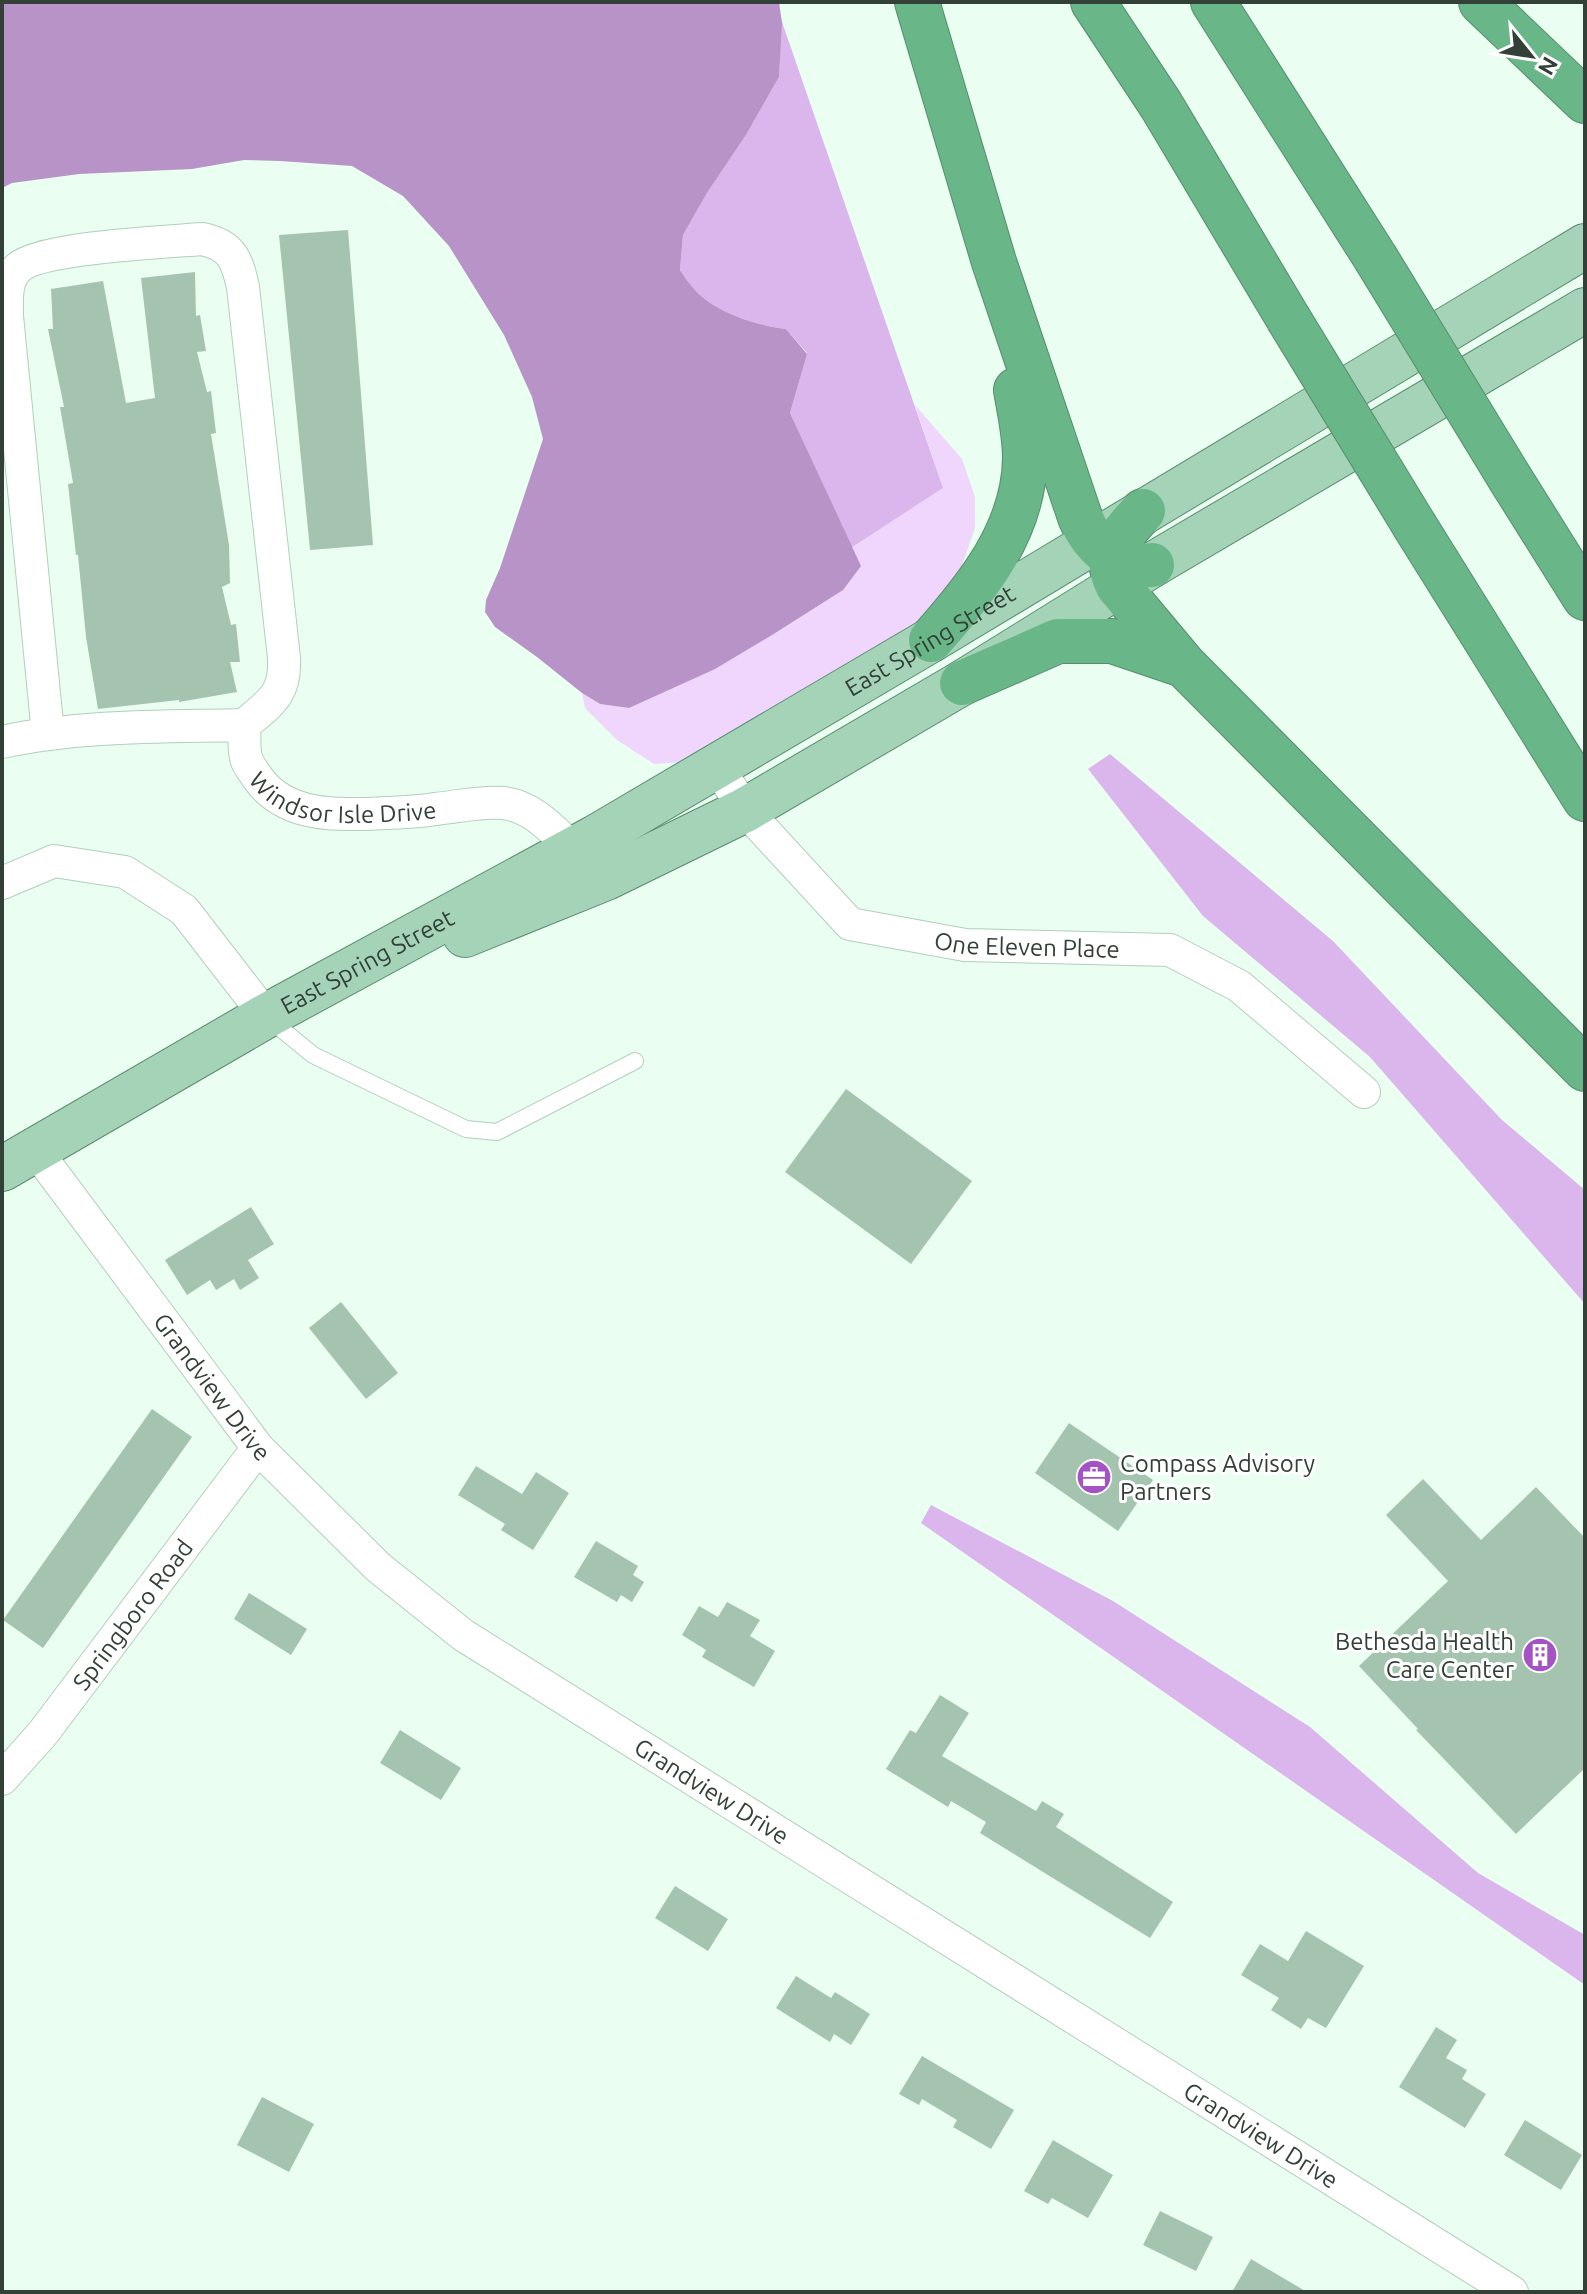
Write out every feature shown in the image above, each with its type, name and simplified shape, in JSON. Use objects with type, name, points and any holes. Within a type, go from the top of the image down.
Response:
[{"type":"highway","points":[[917,2],[994,262],[1080,517],[1120,562],[1184,665],[1585,1069]]},
{"type":"highway","points":[[1093,2],[1161,105],[1416,528],[1585,799]]},
{"type":"highway","points":[[1213,2],[1375,257],[1585,598]]},
{"type":"highway","points":[[1481,2],[1585,101]]},
{"type":"highway","points":[[931,640],[979,583],[1000,549],[1022,487],[1025,458],[1023,426],[994,262]]},
{"type":"highway","points":[[1120,562],[1115,547],[1143,511]]},
{"type":"highway","points":[[962,683],[1058,641],[1112,641],[1184,665]]},
{"type":"main road","points":[[1143,511],[1585,246]]},
{"type":"main road","name":"East Spring Street","points":[[18,1158],[266,1016],[573,849],[931,640],[1120,562],[1585,310]]},
{"type":"main road","name":"East Spring Street","points":[[266,1016],[606,878],[745,810],[962,683],[1120,562]]},
{"type":"street","points":[[48,734],[7,316],[9,282],[24,262],[42,257],[84,249],[202,239],[227,249],[238,263],[243,287],[284,658],[285,675],[281,689],[272,702],[244,725]]},
{"type":"street","name":"Windsor Isle Drive","points":[[2,742],[48,734],[244,725],[246,761],[264,786],[299,809],[354,815],[504,803],[524,809],[542,820],[573,849]]},
{"type":"street","name":"One Eleven Place","points":[[717,766],[745,810],[850,924],[965,945],[1170,950],[1239,986],[1364,1092]]},
{"type":"street","points":[[2,883],[54,861],[125,872],[184,910],[266,1016]]},
{"type":"street","name":"Grandview Drive","points":[[18,1158],[258,1448],[378,1567],[463,1635],[1512,2292]]},
{"type":"street","name":"Springboro Road","points":[[2,1779],[43,1733],[258,1448]]},
{"type":"lane","points":[[266,1016],[313,1055],[466,1129],[497,1132],[635,1061]]},
{"type":"shaded area","points":[[2,2],[779,2],[782,23],[779,77],[683,235],[680,270],[704,299],[750,321],[786,329],[807,354],[790,413],[861,566],[843,590],[715,669],[629,708],[600,704],[582,693],[495,627],[485,612],[486,600],[500,568],[543,439],[532,397],[504,335],[449,246],[403,196],[352,166],[244,160],[192,169],[79,174],[12,183],[2,188]]},
{"type":"shaded area","points":[[781,19],[943,488],[851,548],[790,413],[807,353],[786,329],[750,321],[704,299],[680,270],[683,235],[779,77]]},
{"type":"shaded area","points":[[915,405],[962,459],[975,497],[975,528],[957,580],[920,621],[685,762],[654,764],[617,740],[585,708],[582,693],[600,704],[629,708],[655,696],[860,566],[851,548],[943,488]]},
{"type":"shaded area","points":[[1110,754],[1333,941],[1502,1120],[1585,1190],[1585,1304],[1370,1057],[1203,916],[1088,769]]},
{"type":"shaded area","points":[[931,1505],[1113,1601],[1310,1727],[1478,1873],[1585,1935],[1585,1985],[921,1523]]},
{"type":"building","points":[[348,230],[373,545],[310,550],[279,235]]},
{"type":"building","points":[[195,272],[196,316],[200,315],[206,351],[197,352],[207,392],[211,391],[216,433],[211,434],[229,545],[230,583],[222,587],[231,625],[236,624],[240,662],[230,662],[237,692],[179,702],[98,709],[68,484],[73,483],[60,407],[64,407],[48,329],[53,329],[51,289],[103,281],[126,403],[155,398],[141,278]]},
{"type":"building","points":[[846,1089],[972,1181],[911,1264],[785,1172]]},
{"type":"building","points":[[251,1207],[274,1244],[248,1260],[259,1278],[240,1290],[234,1279],[216,1290],[210,1280],[187,1295],[165,1260]]},
{"type":"building","points":[[341,1302],[398,1373],[366,1399],[309,1328]]},
{"type":"building","points":[[152,1409],[192,1437],[43,1648],[3,1620]]},
{"type":"building","name":"Compass Advisory Partners","points":[[1069,1423],[1153,1480],[1118,1531],[1035,1473]]},
{"type":"building","points":[[476,1466],[522,1494],[536,1472],[569,1493],[533,1550],[501,1530],[505,1524],[458,1495]]},
{"type":"building","name":"Bethesda Health Care Center","points":[[1423,1479],[1481,1540],[1536,1487],[1585,1538],[1585,1768],[1516,1834],[1359,1666],[1448,1581],[1386,1515]]},
{"type":"building","points":[[596,1541],[638,1566],[633,1575],[644,1582],[632,1602],[621,1595],[617,1602],[574,1577]]},
{"type":"building","points":[[249,1593],[307,1629],[291,1655],[234,1619]]},
{"type":"building","points":[[727,1602],[760,1620],[750,1636],[775,1651],[754,1687],[702,1657],[706,1650],[682,1635],[699,1606],[718,1617]]},
{"type":"building","points":[[940,1695],[969,1713],[942,1756],[1036,1811],[1042,1801],[1064,1814],[1056,1827],[1173,1902],[1150,1938],[980,1833],[986,1822],[951,1801],[948,1807],[886,1769],[910,1730],[916,1733]]},
{"type":"building","points":[[400,1730],[461,1768],[441,1800],[380,1763]]},
{"type":"building","points":[[675,1886],[728,1919],[708,1951],[655,1918]]},
{"type":"building","points":[[1306,1931],[1364,1966],[1326,2028],[1308,2018],[1301,2029],[1271,2010],[1279,1998],[1241,1975],[1260,1944],[1288,1961]]},
{"type":"building","points":[[796,1976],[831,1998],[835,1992],[870,2014],[851,2045],[834,2034],[830,2042],[776,2008]]},
{"type":"building","points":[[1436,2027],[1457,2040],[1446,2058],[1467,2070],[1462,2079],[1486,2094],[1465,2128],[1399,2087]]},
{"type":"building","points":[[922,2056],[1014,2110],[991,2149],[953,2127],[957,2120],[922,2099],[919,2105],[899,2094]]},
{"type":"building","points":[[262,2097],[314,2124],[289,2172],[237,2145]]},
{"type":"building","points":[[1525,2120],[1582,2155],[1561,2190],[1504,2155]]},
{"type":"building","points":[[1053,2140],[1113,2175],[1088,2218],[1052,2198],[1048,2204],[1024,2191]]},
{"type":"building","points":[[1160,2211],[1213,2237],[1196,2271],[1143,2245]]},
{"type":"building","points":[[1251,2259],[1307,2292],[1232,2292]]},
{"type":"place","name":"Compass Advisory Partners","points":[[1094,1477]]},
{"type":"place","name":"Bethesda Health Care Center","points":[[1540,1655]]}]
